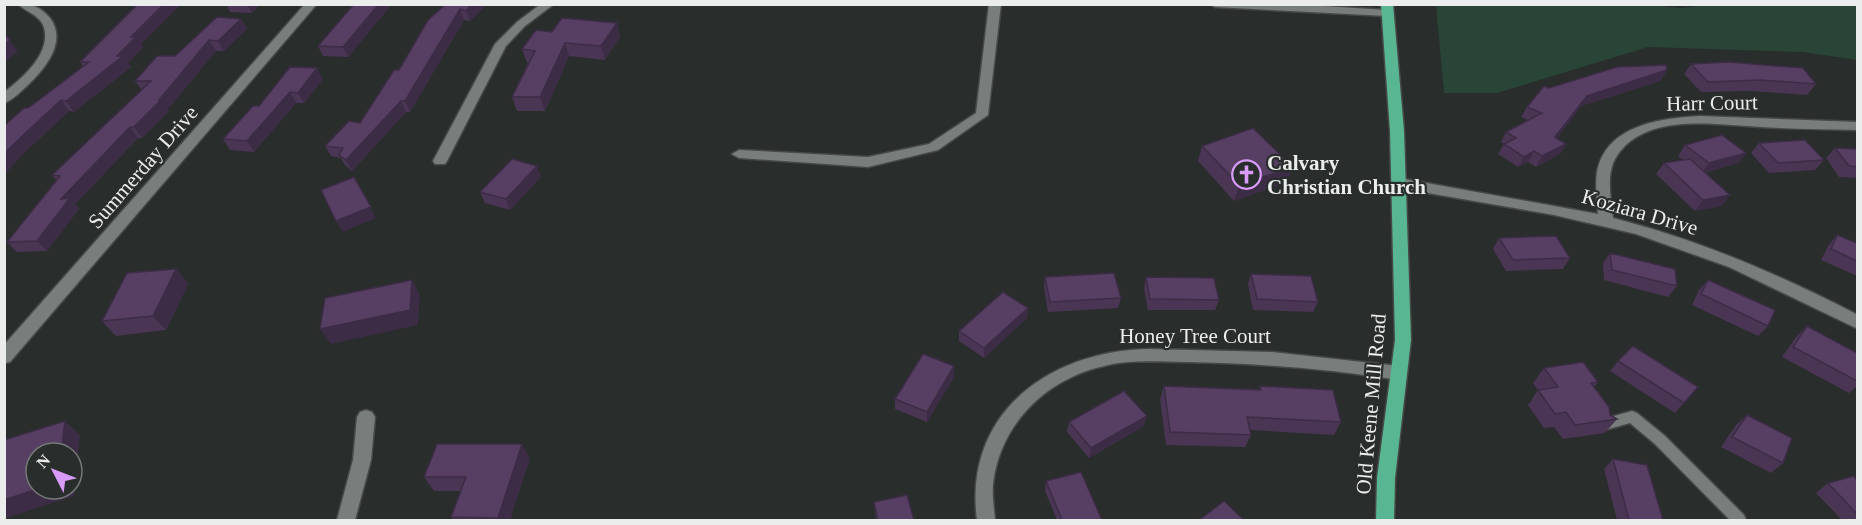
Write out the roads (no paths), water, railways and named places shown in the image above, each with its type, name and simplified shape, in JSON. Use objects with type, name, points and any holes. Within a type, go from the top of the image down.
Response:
[{"type":"main road","name":"Old Keene Mill Road","points":[[1385,520],[1387,467],[1403,340],[1397,131],[1387,9]]},
{"type":"street","points":[[4,99],[36,69],[51,42],[46,19],[23,4]]},
{"type":"street","name":"Summerday Drive","points":[[4,357],[312,4]]},
{"type":"street","points":[[440,161],[501,44],[521,24],[549,4]]},
{"type":"street","points":[[739,154],[868,162],[933,147],[982,115],[994,4]]},
{"type":"street","points":[[1215,4],[1387,9]]},
{"type":"street","name":"Harr Court","points":[[1606,221],[1604,186],[1608,159],[1622,141],[1641,129],[1666,123],[1696,120],[1857,126]]},
{"type":"street","name":"Koziara Drive","points":[[1399,183],[1606,221],[1722,259],[1808,297],[1857,323]]},
{"type":"street","name":"Honey Tree Court","points":[[986,520],[984,485],[991,452],[999,433],[1010,416],[1032,393],[1052,378],[1079,366],[1105,359],[1131,356],[1216,356],[1330,363],[1399,373]]},
{"type":"street","points":[[346,520],[362,460],[366,417]]},
{"type":"lane","points":[[1605,424],[1632,417],[1674,454],[1739,520]]},
{"type":"place","name":"Calvary Christian Church","points":[[1246,175]]}]
